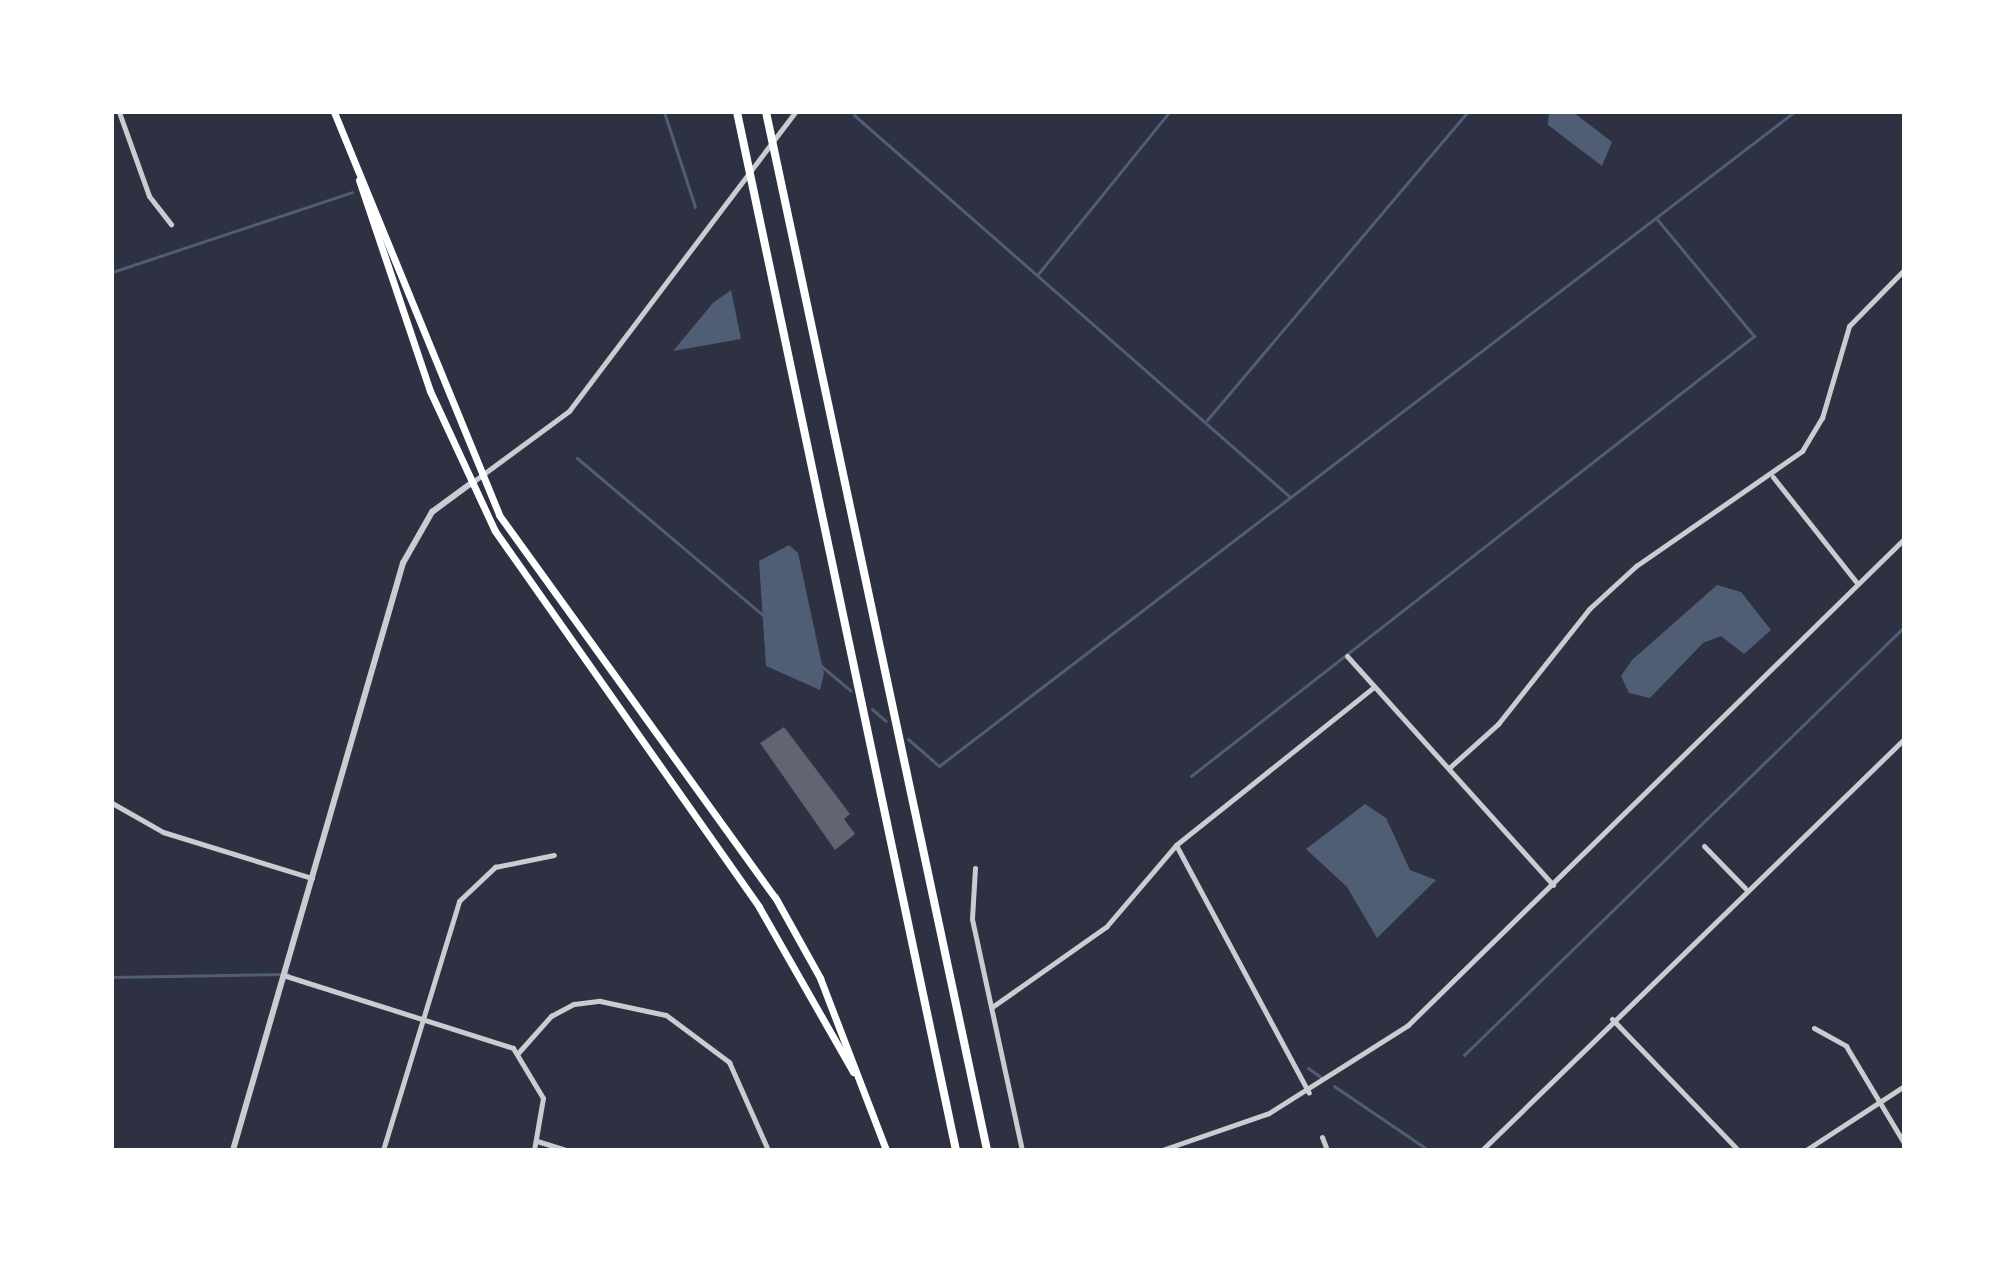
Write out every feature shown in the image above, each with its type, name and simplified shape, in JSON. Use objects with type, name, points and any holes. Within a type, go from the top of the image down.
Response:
[{"type":"highway","points":[[737,112],[956,1150]]},
{"type":"highway","points":[[766,112],[987,1150]]},
{"type":"main road","points":[[334,112],[470,484],[513,559],[759,907],[862,1089]]},
{"type":"main road","points":[[359,178],[480,479],[523,555],[775,897],[820,978],[886,1150]]},
{"type":"street","points":[[119,112],[149,196],[171,224]]},
{"type":"street","points":[[233,1150],[403,563],[432,512],[569,411],[795,112]]},
{"type":"street","points":[[1449,768],[1498,724],[1589,609],[1624,576],[1773,477],[1802,451],[1822,418],[1849,326],[1904,270]]},
{"type":"street","points":[[1773,477],[1857,583]]},
{"type":"street","points":[[1162,1150],[1309,1093],[1408,1025],[1904,539]]},
{"type":"street","points":[[1347,656],[1553,885]]},
{"type":"street","points":[[992,1007],[1113,921],[1176,845],[1374,687]]},
{"type":"street","points":[[1482,1150],[1745,888],[1904,739]]},
{"type":"street","points":[[112,803],[163,832],[312,878]]},
{"type":"street","points":[[1176,845],[1309,1093]]},
{"type":"street","points":[[1704,846],[1745,888]]},
{"type":"street","points":[[383,1150],[423,1016],[466,890],[495,867],[554,855]]},
{"type":"street","points":[[975,868],[969,899],[1022,1150]]},
{"type":"street","points":[[283,975],[423,1016],[518,1053],[543,1098],[534,1150]]},
{"type":"street","points":[[518,1053],[551,1016],[574,1004],[600,1001],[666,1015],[695,1029],[729,1062],[768,1150]]},
{"type":"street","points":[[1612,1019],[1738,1150]]},
{"type":"street","points":[[1814,1028],[1846,1046],[1904,1143]]},
{"type":"street","points":[[1806,1150],[1904,1086]]},
{"type":"street","points":[[1322,1137],[1327,1150]]},
{"type":"street","points":[[537,1141],[566,1150]]},
{"type":"water","points":[[1549,112],[1573,112],[1612,142],[1602,166],[1548,125]]},
{"type":"water","points":[[731,290],[741,339],[673,351],[713,303]]},
{"type":"water","points":[[789,545],[798,553],[824,674],[820,690],[766,666],[759,561]]},
{"type":"water","points":[[1717,585],[1741,592],[1771,630],[1744,654],[1721,636],[1703,643],[1650,698],[1629,693],[1621,676],[1632,660]]},
{"type":"water","points":[[1365,804],[1386,818],[1410,870],[1436,880],[1377,938],[1347,887],[1306,849]]},
{"type":"building","points":[[784,727],[850,814],[844,819],[855,834],[835,850],[760,743]]},
{"type":"waterway","points":[[664,112],[695,207]]},
{"type":"waterway","points":[[1038,274],[1169,112]]},
{"type":"waterway","points":[[1207,420],[1467,112]]},
{"type":"waterway","points":[[908,739],[939,766],[1794,112]]},
{"type":"waterway","points":[[854,115],[1290,497]]},
{"type":"waterway","points":[[112,272],[352,192]]},
{"type":"waterway","points":[[1191,776],[1754,336],[1657,219]]},
{"type":"waterway","points":[[577,458],[766,618]]},
{"type":"waterway","points":[[1464,1055],[1904,627]]},
{"type":"waterway","points":[[820,665],[851,691]]},
{"type":"waterway","points":[[872,709],[886,721]]},
{"type":"waterway","points":[[112,977],[288,974]]},
{"type":"waterway","points":[[1308,1068],[1321,1077]]},
{"type":"waterway","points":[[1334,1086],[1428,1150]]}]
